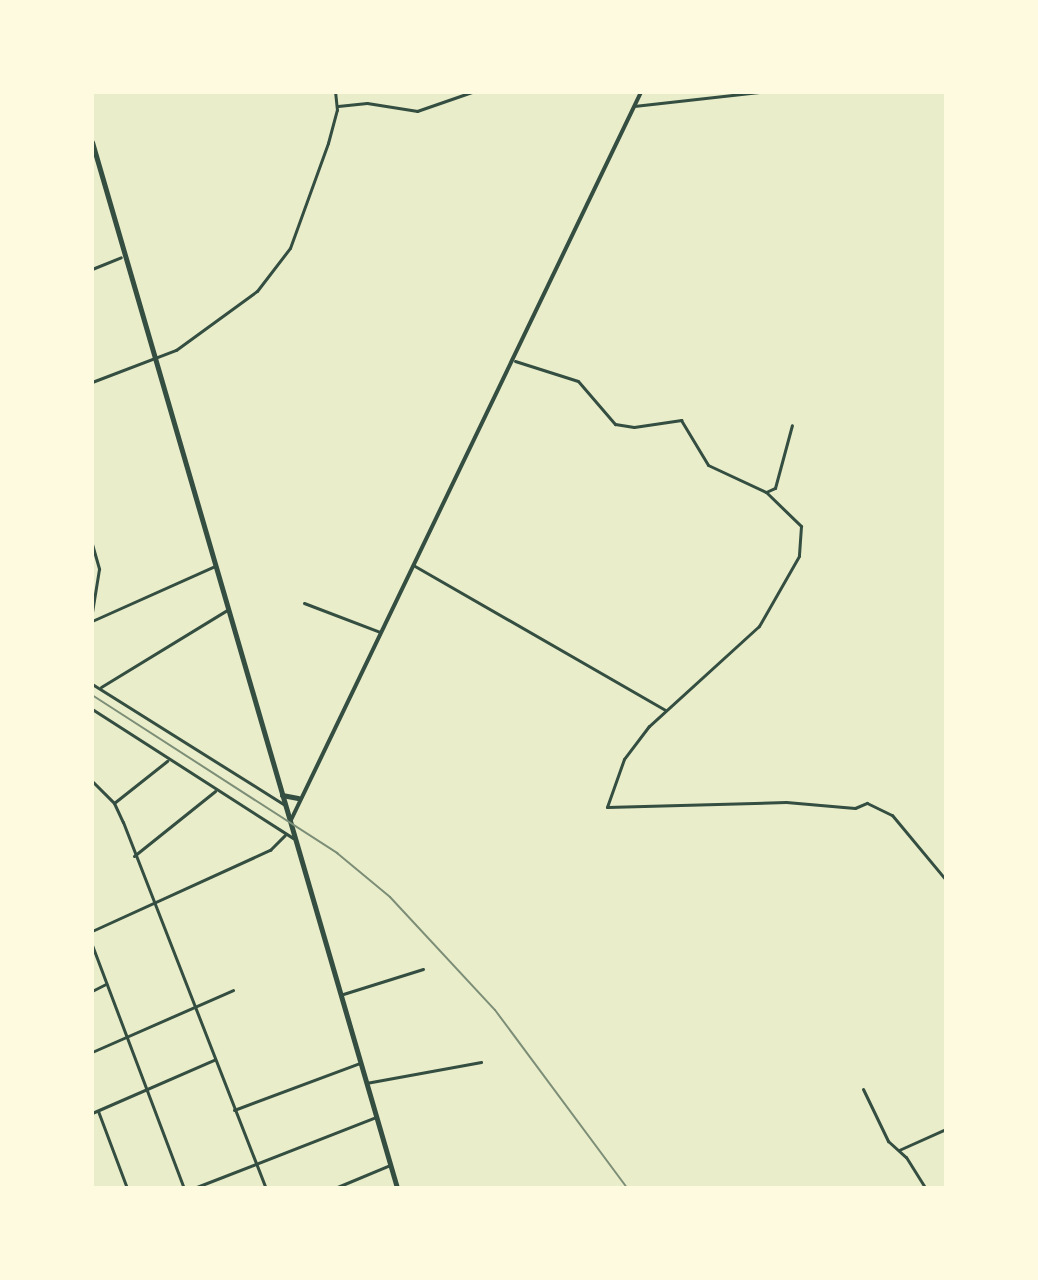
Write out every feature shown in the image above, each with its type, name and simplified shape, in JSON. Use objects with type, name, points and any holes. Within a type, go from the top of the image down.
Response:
[{"type":"main road","points":[[92,142],[121,257],[155,358],[397,1188]]},
{"type":"main road","points":[[282,795],[298,798]]},
{"type":"street","points":[[92,382],[155,358],[239,308],[287,254],[338,106],[335,92]]},
{"type":"street","points":[[338,106],[367,103],[417,111],[472,92]]},
{"type":"street","points":[[291,820],[298,798],[515,361],[641,92]]},
{"type":"street","points":[[634,106],[759,92]]},
{"type":"street","points":[[92,269],[121,257]]},
{"type":"street","points":[[515,361],[578,381],[615,424],[634,427],[681,420],[708,465],[766,492],[801,526],[799,556],[759,626],[665,710],[624,759],[607,807],[786,802],[855,808],[867,803],[892,815],[946,880]]},
{"type":"street","points":[[766,492],[775,488],[792,425]]},
{"type":"street","points":[[92,544],[99,569],[92,612]]},
{"type":"street","points":[[413,565],[665,710]]},
{"type":"street","points":[[92,621],[215,566]]},
{"type":"street","points":[[304,603],[380,632]]},
{"type":"street","points":[[99,689],[227,610]]},
{"type":"street","points":[[92,684],[285,805]]},
{"type":"street","points":[[92,709],[215,791],[296,840]]},
{"type":"street","points":[[114,803],[169,760]]},
{"type":"street","points":[[92,781],[114,803],[266,1188]]},
{"type":"street","points":[[134,856],[215,791]]},
{"type":"street","points":[[92,931],[270,850],[285,835]]},
{"type":"street","points":[[92,945],[184,1188]]},
{"type":"street","points":[[340,995],[423,969]]},
{"type":"street","points":[[92,991],[106,984]]},
{"type":"street","points":[[92,1052],[233,990]]},
{"type":"street","points":[[92,1113],[214,1060]]},
{"type":"street","points":[[366,1083],[481,1062]]},
{"type":"street","points":[[234,1110],[360,1063]]},
{"type":"street","points":[[863,1089],[884,1134],[925,1188]]},
{"type":"street","points":[[98,1111],[127,1188]]},
{"type":"street","points":[[194,1188],[376,1117]]},
{"type":"street","points":[[899,1150],[946,1129]]},
{"type":"street","points":[[335,1188],[390,1165]]},
{"type":"railway","points":[[92,695],[337,853],[390,897],[495,1010],[627,1188]]}]
